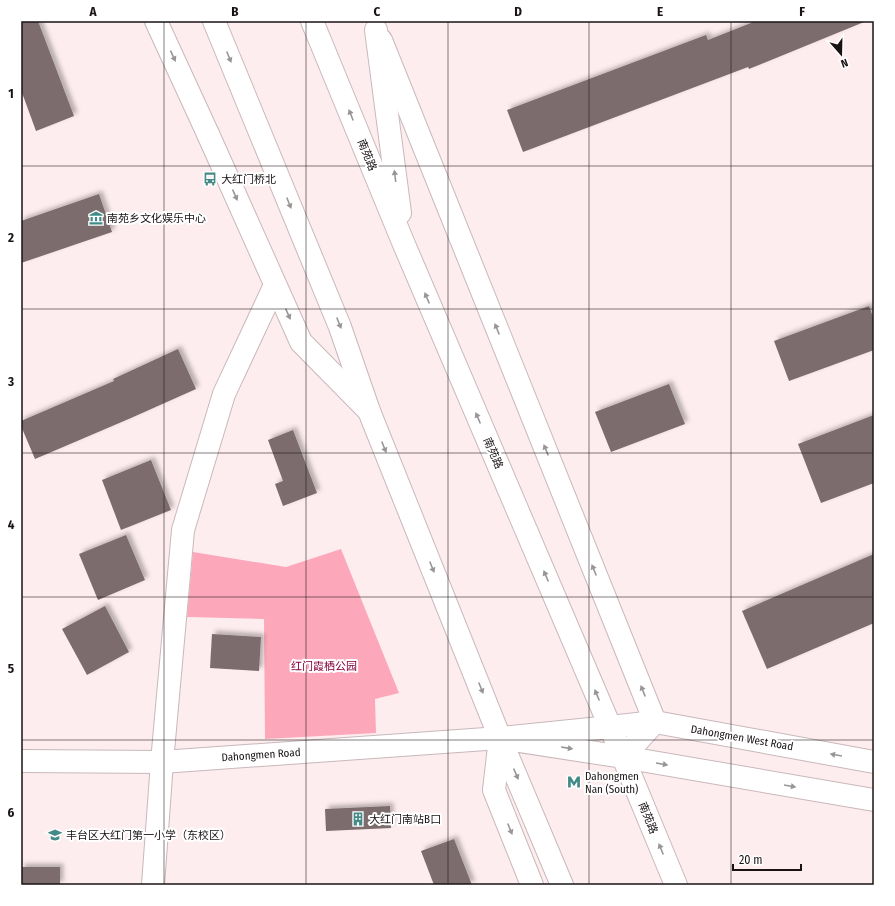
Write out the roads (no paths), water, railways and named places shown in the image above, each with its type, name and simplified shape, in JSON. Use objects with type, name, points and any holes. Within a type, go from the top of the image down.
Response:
[{"type":"main road","points":[[156,21],[301,342],[369,411]]},
{"type":"main road","points":[[214,21],[340,327],[369,411],[500,738],[562,885]]},
{"type":"main road","name":"南苑路","points":[[312,21],[403,242],[623,757],[676,885]]},
{"type":"main road","points":[[375,25],[403,242]]},
{"type":"main road","points":[[375,25],[655,722],[623,757]]},
{"type":"main road","points":[[153,885],[162,762],[183,530],[224,394],[275,285]]},
{"type":"main road","name":"Dahongmen West Road","points":[[500,738],[655,722],[874,762]]},
{"type":"main road","points":[[500,738],[623,757],[874,800]]},
{"type":"main road","points":[[500,738],[494,790],[532,885]]},
{"type":"main road","name":"Dahongmen Road","points":[[21,761],[162,762],[500,738]]},
{"type":"place","name":"大红门桥北","points":[[210,179]]},
{"type":"place","name":"南苑乡文化娱乐中心","points":[[96,218]]},
{"type":"place","name":"Dahongmen Nan (South)","points":[[574,782]]},
{"type":"place","name":"大红门南站B口","points":[[358,819]]},
{"type":"place","name":"丰台区大红门第一小学（东校区）","points":[[55,835]]},
{"type":"park label","name":"红门霞栖公园","points":[[324,666]]}]
